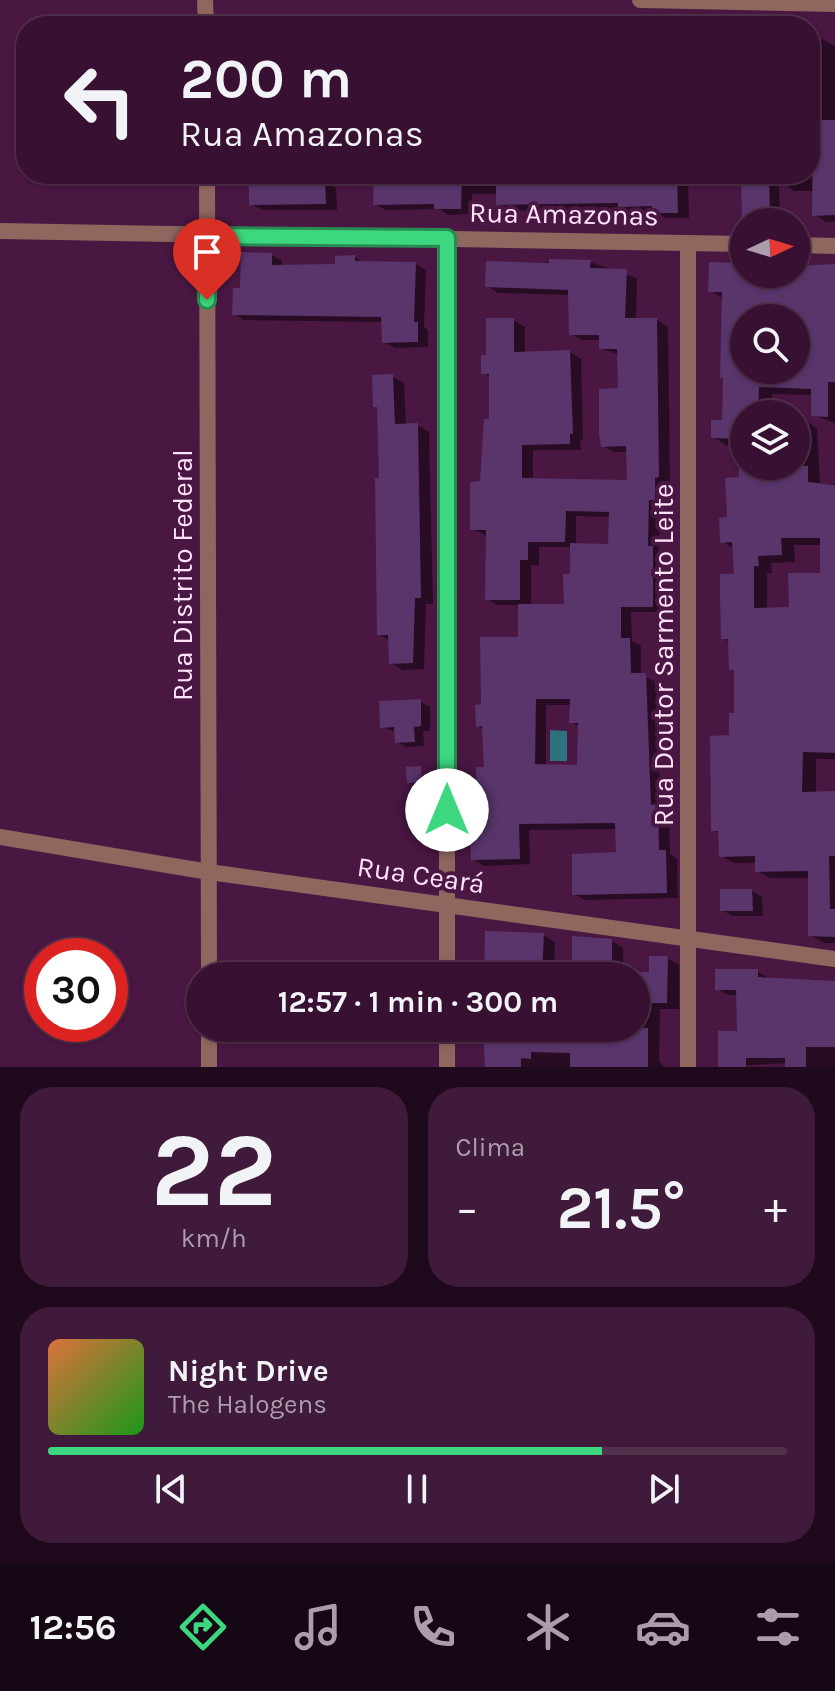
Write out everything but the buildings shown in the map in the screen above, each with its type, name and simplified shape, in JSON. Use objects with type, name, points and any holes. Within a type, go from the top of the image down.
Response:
[{"type":"street","points":[[640,0],[835,4]]},
{"type":"street","name":"Rua Distrito Federal","points":[[207,184],[209,962]]},
{"type":"street","name":"Rua Amazonas","points":[[0,231],[730,244]]},
{"type":"street","points":[[447,238],[447,962]]},
{"type":"street","name":"Rua Doutor Sarmento Leite","points":[[688,243],[688,1067]]},
{"type":"street","points":[[810,245],[835,246]]},
{"type":"street","name":"Rua Ceará","points":[[0,837],[209,872],[835,959]]},
{"type":"street","points":[[209,1042],[209,1067]]},
{"type":"street","points":[[447,1042],[447,1067]]},
{"type":"shaded area","points":[[550,730],[567,731],[567,761],[550,761]]},
{"type":"route","points":[[207,300],[207,236],[447,238],[447,810]]}]
